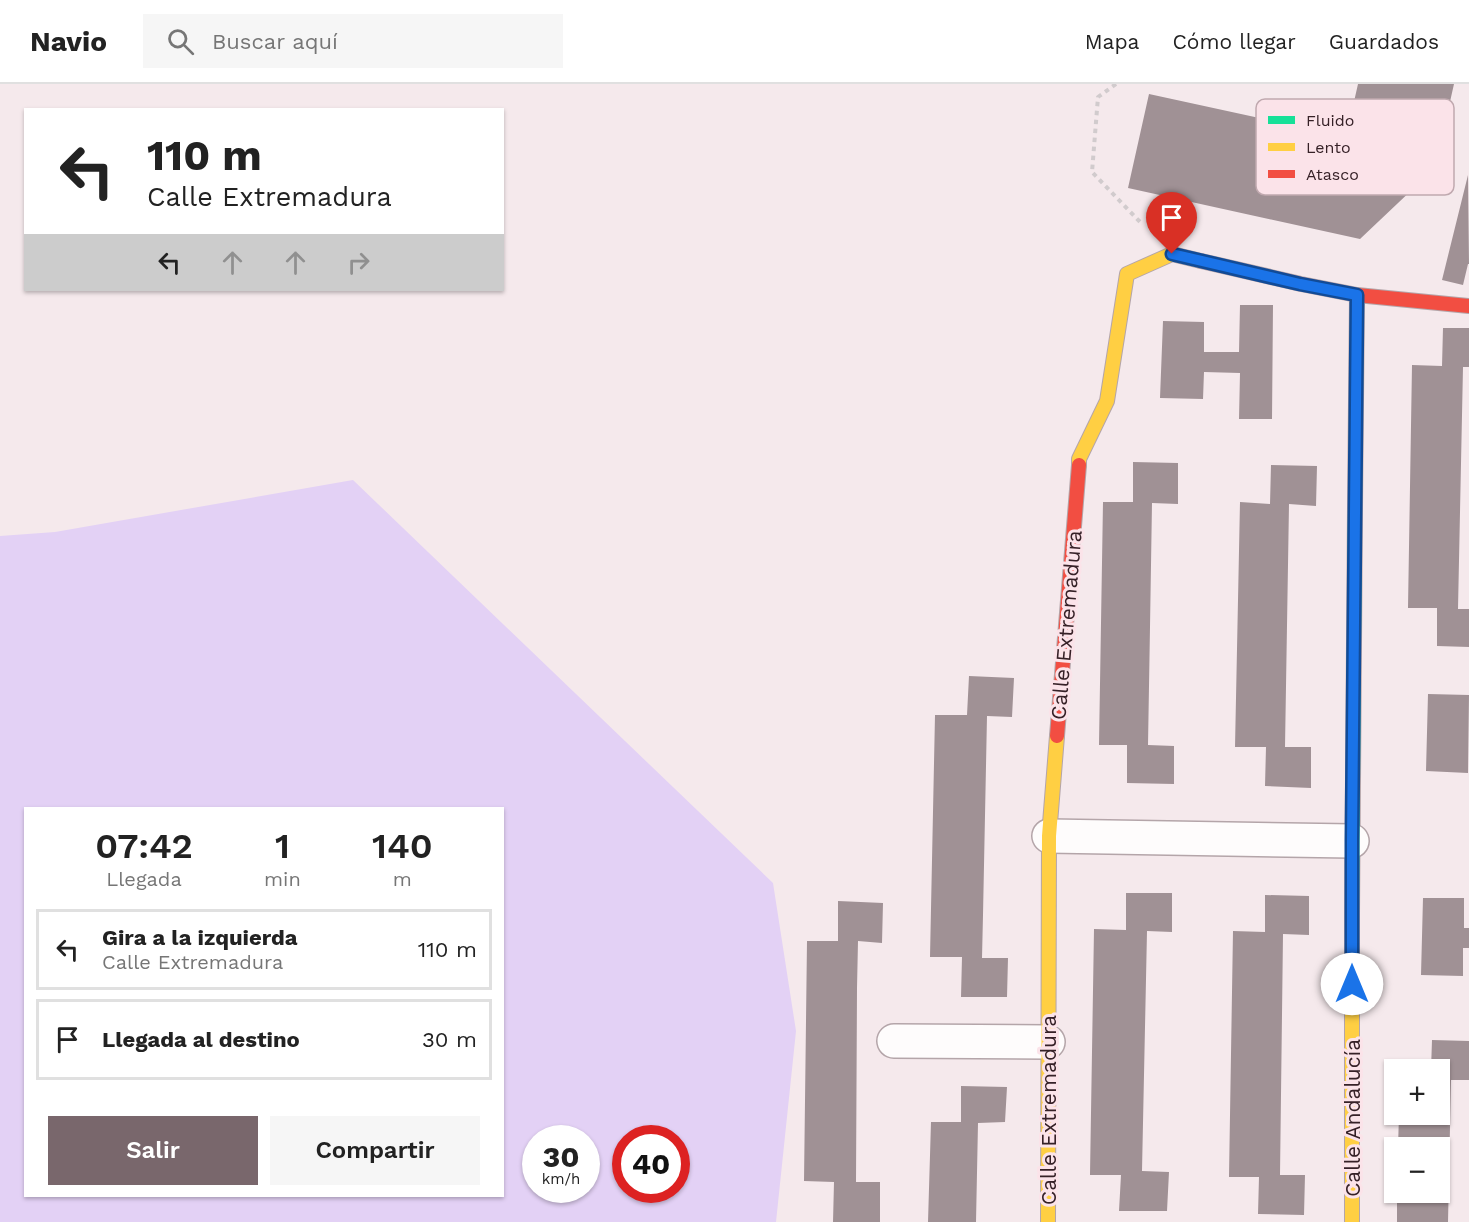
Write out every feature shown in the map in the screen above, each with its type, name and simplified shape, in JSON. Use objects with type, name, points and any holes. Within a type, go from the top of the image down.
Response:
[{"type":"street","points":[[1172,254],[1357,295],[1469,306]]},
{"type":"street","name":"Calle Extremadura","points":[[1048,1222],[1049,836],[1079,459],[1107,401],[1127,274],[1172,254]]},
{"type":"street","name":"Calle Andalucía","points":[[1352,1222],[1352,841],[1357,295]]},
{"type":"street","points":[[1049,836],[1352,841]]},
{"type":"street","points":[[894,1041],[1048,1042]]},
{"type":"path","points":[[1116,84],[1098,97],[1092,172],[1172,254]]},
{"type":"shaded area","points":[[353,480],[773,883],[796,1031],[776,1222],[0,1222],[0,536],[55,532]]},
{"type":"building","points":[[1358,84],[1454,84],[1451,99],[1355,99]]},
{"type":"building","points":[[1149,94],[1256,117],[1256,195],[1406,195],[1360,239],[1128,188]]},
{"type":"building","points":[[1468,175],[1469,264],[1463,285],[1442,280]]},
{"type":"building","points":[[1240,305],[1273,305],[1272,419],[1239,419],[1240,373],[1204,372],[1203,399],[1160,398],[1163,321],[1204,322],[1204,352],[1239,352]]},
{"type":"building","points":[[1443,328],[1469,328],[1469,367],[1463,367],[1458,609],[1469,609],[1469,647],[1437,646],[1437,608],[1408,608],[1412,365],[1442,366]]},
{"type":"building","points":[[1133,462],[1178,463],[1178,504],[1152,503],[1148,745],[1174,746],[1174,784],[1127,783],[1127,745],[1099,745],[1103,502],[1133,502]]},
{"type":"building","points":[[1271,465],[1317,466],[1316,506],[1289,504],[1285,747],[1311,747],[1311,788],[1265,786],[1266,747],[1235,747],[1240,502],[1270,504]]},
{"type":"building","points":[[969,676],[1014,678],[1012,717],[987,716],[982,958],[1008,958],[1007,997],[961,997],[962,957],[930,957],[935,715],[967,715]]},
{"type":"building","points":[[1428,694],[1469,695],[1468,773],[1426,771]]},
{"type":"building","points":[[1126,893],[1172,893],[1172,932],[1147,931],[1142,1171],[1169,1172],[1167,1211],[1119,1211],[1121,1175],[1090,1175],[1094,929],[1126,930]]},
{"type":"building","points":[[1265,895],[1309,896],[1309,935],[1283,934],[1280,1175],[1305,1175],[1304,1215],[1258,1214],[1259,1177],[1229,1177],[1233,931],[1265,932]]},
{"type":"building","points":[[1423,898],[1464,898],[1464,928],[1469,928],[1469,948],[1463,948],[1463,976],[1421,975]]},
{"type":"building","points":[[838,901],[883,903],[882,943],[858,941],[857,988],[856,1182],[880,1182],[880,1222],[833,1222],[834,1182],[804,1181],[807,941],[838,941]]},
{"type":"building","points":[[1432,1040],[1469,1041],[1469,1080],[1451,1080],[1450,1137],[1398,1137],[1399,1125],[1450,1125],[1450,1059],[1431,1059]]},
{"type":"building","points":[[961,1086],[1007,1087],[1005,1122],[978,1123],[976,1222],[928,1222],[931,1122],[961,1122]]},
{"type":"building","points":[[1397,1203],[1448,1203],[1448,1222],[1397,1222]]},
{"type":"traffic: fast","points":[[1352,915],[1355,507]]},
{"type":"traffic: slow","points":[[1079,465],[1079,459],[1107,401],[1127,274],[1172,254],[1201,261]]},
{"type":"traffic: slow","points":[[1355,507],[1357,295]]},
{"type":"traffic: slow","points":[[1048,1222],[1049,836],[1057,736]]},
{"type":"traffic: slow","points":[[1352,915],[1352,1222]]},
{"type":"traffic: jam","points":[[1201,261],[1357,295],[1469,306]]},
{"type":"traffic: jam","points":[[1057,736],[1079,465]]},
{"type":"route","points":[[1172,254],[1357,295],[1352,984]]}]
